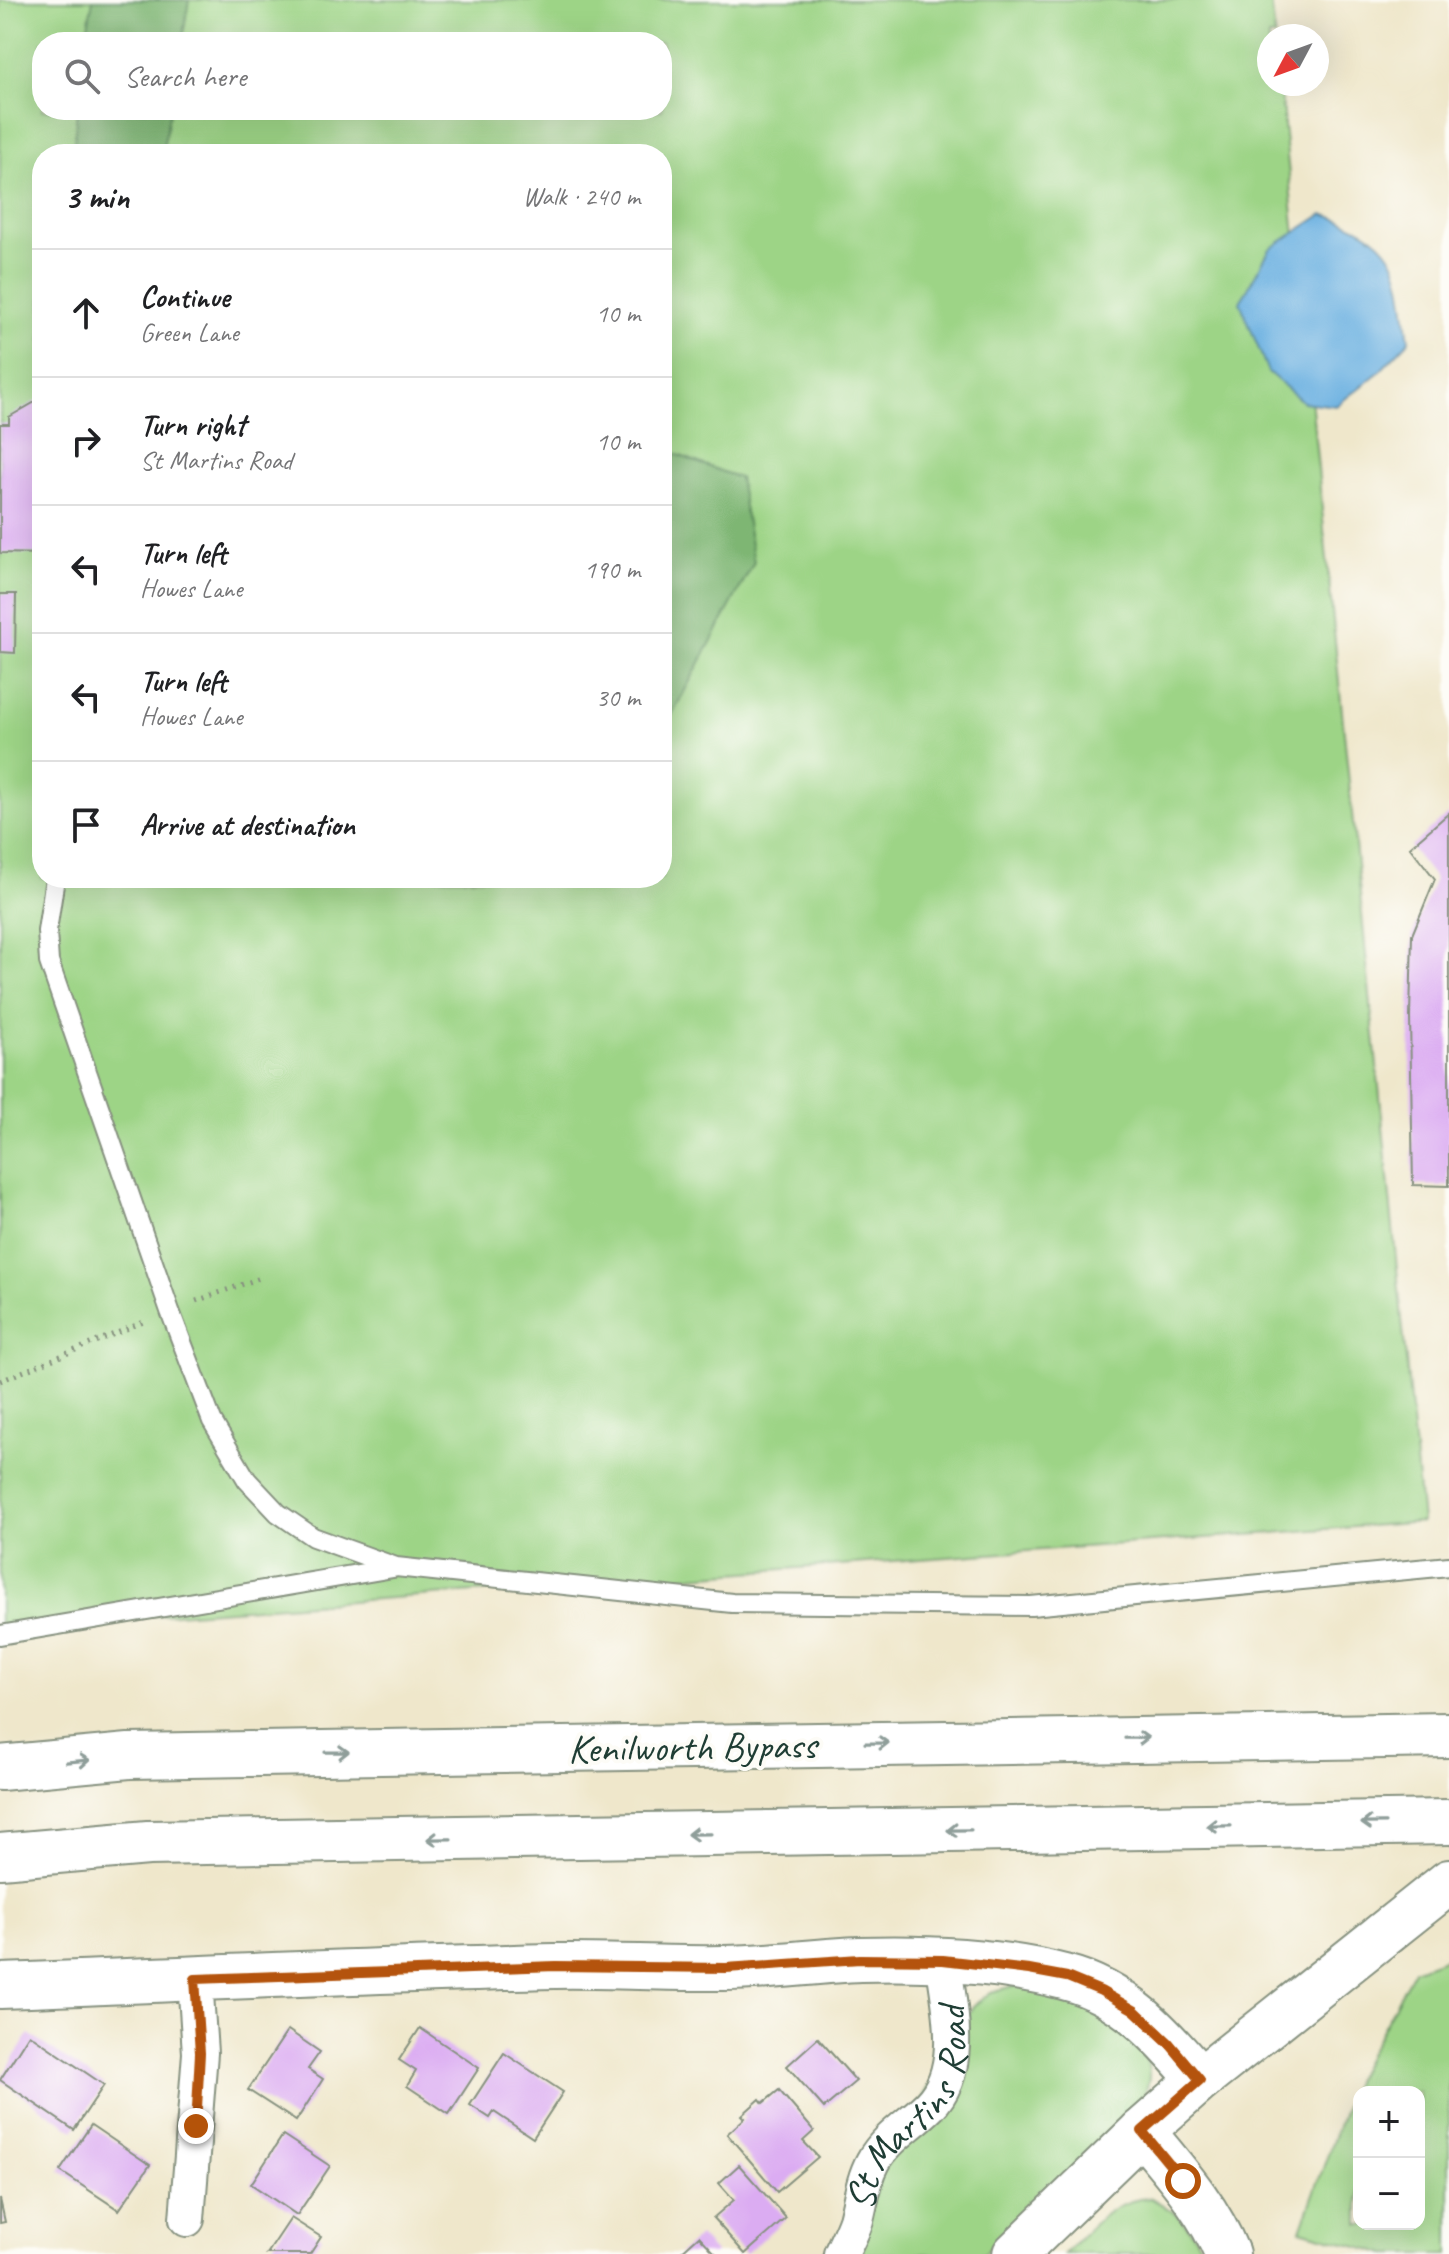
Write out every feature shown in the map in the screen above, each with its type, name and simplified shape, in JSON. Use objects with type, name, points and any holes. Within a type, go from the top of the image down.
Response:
[{"type":"main road","name":"Kenilworth Bypass","points":[[0,1768],[144,1756],[1449,1735]]},
{"type":"main road","points":[[0,1856],[148,1843],[1449,1822]]},
{"type":"main road","points":[[1015,2254],[1142,2131],[1200,2080],[1449,1882]]},
{"type":"main road","points":[[0,1986],[556,1966],[726,1968],[860,1959],[943,1960],[1067,1977],[1101,1991],[1134,2010],[1169,2043],[1200,2080]]},
{"type":"main road","points":[[1142,2131],[1183,2181],[1217,2230],[1227,2254]]},
{"type":"street","name":"St Martins Road","points":[[841,2254],[855,2223],[872,2163],[883,2147],[931,2104],[944,2085],[950,2066],[951,2037],[943,1960]]},
{"type":"street","points":[[187,2219],[200,2053],[195,1979]]},
{"type":"lane","points":[[53,888],[47,931],[49,962],[170,1311],[212,1421],[247,1480],[278,1513],[313,1537],[396,1567],[732,1603],[1031,1606],[1449,1566]]},
{"type":"lane","points":[[0,1635],[396,1567]]},
{"type":"path","points":[[0,1381],[170,1311],[263,1277]]},
{"type":"green space","points":[[0,0],[1271,0],[1274,24],[1257,24],[1257,96],[1281,96],[1422,1522],[0,1627]]},
{"type":"green space","points":[[93,0],[189,0],[184,32],[87,32]]},
{"type":"green space","points":[[76,120],[168,120],[164,144],[74,144]]},
{"type":"green space","points":[[672,453],[739,478],[754,562],[672,714]]},
{"type":"green space","points":[[1449,1957],[1449,2254],[1387,2254],[1301,2230],[1355,2079],[1414,1970]]},
{"type":"green space","points":[[1014,1986],[1039,1988],[1071,1999],[1125,2031],[1147,2060],[1149,2076],[1142,2098],[1134,2110],[983,2254],[856,2254],[880,2176],[973,2006],[991,1992]]},
{"type":"green space","points":[[1151,2198],[1183,2222],[1206,2254],[1064,2254],[1113,2209],[1124,2203]]},
{"type":"water","points":[[1323,214],[1369,234],[1392,259],[1403,293],[1409,341],[1378,373],[1336,406],[1303,402],[1268,372],[1240,302],[1270,249]]},
{"type":"building","points":[[32,404],[32,554],[0,553],[0,424],[9,424],[9,417]]},
{"type":"building","points":[[0,594],[16,594],[15,653],[0,652]]},
{"type":"building","points":[[1449,813],[1449,1186],[1413,1185],[1412,935],[1435,879],[1410,847]]},
{"type":"building","points":[[420,2028],[479,2068],[449,2114],[407,2086],[416,2071],[399,2060]]},
{"type":"building","points":[[288,2030],[320,2052],[308,2069],[323,2079],[296,2121],[248,2090]]},
{"type":"building","points":[[29,2034],[104,2085],[74,2130],[0,2080]]},
{"type":"building","points":[[818,2038],[856,2081],[824,2108],[787,2066]]},
{"type":"building","points":[[504,2053],[563,2092],[533,2138],[494,2112],[490,2118],[470,2105]]},
{"type":"building","points":[[779,2090],[814,2131],[803,2141],[818,2157],[777,2192],[727,2134],[760,2099],[763,2103]]},
{"type":"building","points":[[91,2125],[150,2165],[119,2210],[60,2171]]},
{"type":"building","points":[[283,2135],[330,2166],[297,2215],[251,2184]]},
{"type":"building","points":[[739,2165],[786,2218],[745,2254],[713,2218],[734,2200],[719,2183]]},
{"type":"building","points":[[0,2199],[5,2222],[0,2223]]},
{"type":"building","points":[[291,2218],[321,2237],[310,2254],[267,2254]]},
{"type":"building","points":[[699,2236],[716,2254],[679,2254]]},
{"type":"route","points":[[196,2126],[200,2053],[195,1979],[556,1966],[726,1968],[860,1959],[943,1960],[1067,1977],[1101,1991],[1134,2010],[1169,2043],[1200,2080],[1142,2131],[1183,2181]]}]
